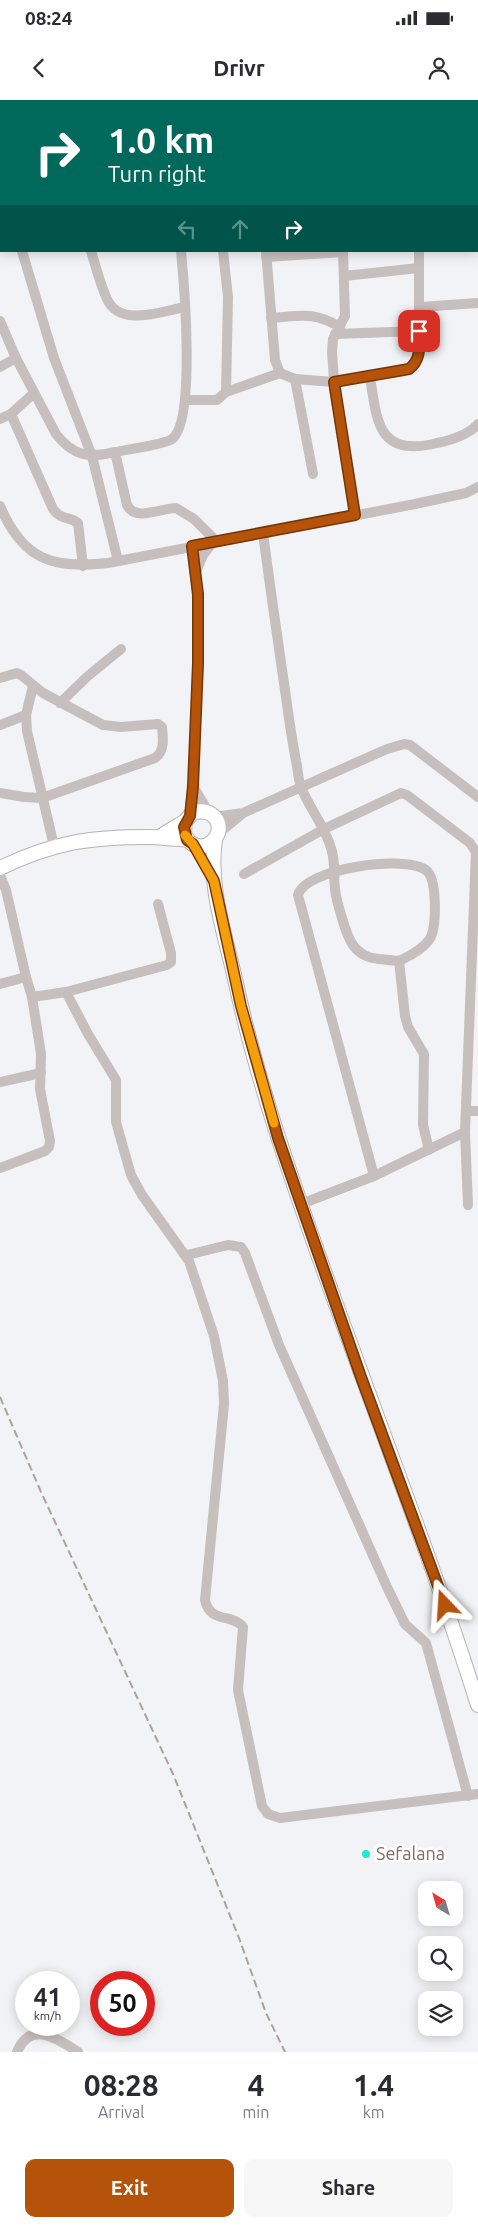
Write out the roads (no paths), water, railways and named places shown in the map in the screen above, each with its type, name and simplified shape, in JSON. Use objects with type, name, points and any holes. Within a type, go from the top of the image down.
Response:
[{"type":"main road","points":[[160,837],[196,812],[210,814],[218,827],[212,857],[214,881],[241,1006],[278,1138],[451,1623],[478,1705]]},
{"type":"main road","points":[[187,818],[184,827],[190,842],[214,881]]},
{"type":"main road","points":[[0,868],[54,846],[106,837],[160,837],[190,842],[201,846],[208,845],[216,837]]},
{"type":"street","points":[[22,252],[54,358],[92,456],[118,561]]},
{"type":"street","points":[[91,252],[107,300],[112,308],[122,314],[141,316],[185,307]]},
{"type":"street","points":[[0,320],[16,358],[34,393],[56,434],[64,444],[82,454],[92,456],[172,439],[177,432],[185,400],[185,307],[181,252]]},
{"type":"street","points":[[223,252],[228,307],[226,392]]},
{"type":"street","points":[[355,515],[334,382],[332,343],[345,316],[343,252],[266,254],[275,360],[280,373],[295,380],[334,382],[403,371],[414,365],[419,355],[419,252]]},
{"type":"street","points":[[344,276],[419,268]]},
{"type":"street","points":[[420,307],[478,303]]},
{"type":"street","points":[[271,318],[313,316],[324,318],[338,331],[419,331]]},
{"type":"street","points":[[0,368],[16,358]]},
{"type":"street","points":[[185,400],[217,400],[226,392],[280,373]]},
{"type":"street","points":[[370,377],[380,425],[385,434],[395,443],[417,448],[466,434],[478,424]]},
{"type":"street","points":[[295,380],[312,474]]},
{"type":"street","points":[[0,419],[11,414],[34,393]]},
{"type":"street","points":[[11,414],[53,509],[62,518],[74,520],[78,523],[83,566]]},
{"type":"street","points":[[115,452],[127,505],[131,511],[138,514],[176,508],[194,519],[216,542]]},
{"type":"street","points":[[0,506],[14,534],[34,554],[58,564],[83,566],[118,561],[450,497],[478,487]]},
{"type":"street","points":[[263,532],[290,727],[301,787],[324,829],[334,858],[335,870],[336,895],[347,937],[353,948],[357,952],[374,958],[399,961],[416,951],[432,935],[434,888],[431,875],[421,867],[391,864],[358,865],[335,870],[301,888],[299,900],[374,1176]]},
{"type":"street","points":[[196,573],[203,555],[216,542]]},
{"type":"street","points":[[187,818],[193,786],[199,625],[196,573],[192,546]]},
{"type":"street","points":[[175,550],[187,560],[196,573]]},
{"type":"street","points":[[60,703],[88,676],[121,649]]},
{"type":"street","points":[[0,678],[17,673],[33,686],[60,703],[88,718],[113,727],[160,724],[162,750],[156,758],[42,798],[24,798],[0,793]]},
{"type":"street","points":[[33,686],[26,715],[27,731],[54,846]]},
{"type":"street","points":[[0,725],[26,715]]},
{"type":"street","points":[[193,786],[210,814],[222,816],[243,813],[387,749],[404,744],[417,749],[478,796]]},
{"type":"street","points":[[244,874],[324,829],[395,795],[404,793],[475,849],[465,1132],[468,1205]]},
{"type":"street","points":[[216,837],[243,813]]},
{"type":"street","points":[[0,875],[6,890],[32,997],[41,1054],[40,1089],[50,1140],[49,1147],[45,1151],[0,1168]]},
{"type":"street","points":[[32,997],[66,992],[162,967],[171,962],[171,953],[158,904]]},
{"type":"street","points":[[399,961],[405,1016],[408,1027],[424,1054],[423,1125],[429,1150]]},
{"type":"street","points":[[0,984],[26,978]]},
{"type":"street","points":[[66,992],[88,1034],[116,1080],[116,1122],[131,1175],[142,1195],[187,1255],[214,1336],[224,1394],[205,1600],[207,1608],[214,1615],[239,1622],[243,1627],[238,1690],[262,1806],[268,1814],[280,1818],[473,1795],[426,1643],[405,1624],[387,1587],[279,1345],[246,1253],[241,1248],[228,1245],[187,1255]]},
{"type":"street","points":[[0,1082],[41,1073]]},
{"type":"street","points":[[467,1111],[478,1111]]},
{"type":"street","points":[[301,1204],[374,1176],[465,1132]]},
{"type":"street","points":[[18,2052],[21,2042],[26,2037],[37,2034],[56,2039],[78,2052]]},
{"type":"railway","points":[[0,1397],[41,1492],[173,1774],[239,1938],[266,2013],[285,2052]]},
{"type":"place","name":"Sefalana","points":[[366,1854]]}]
